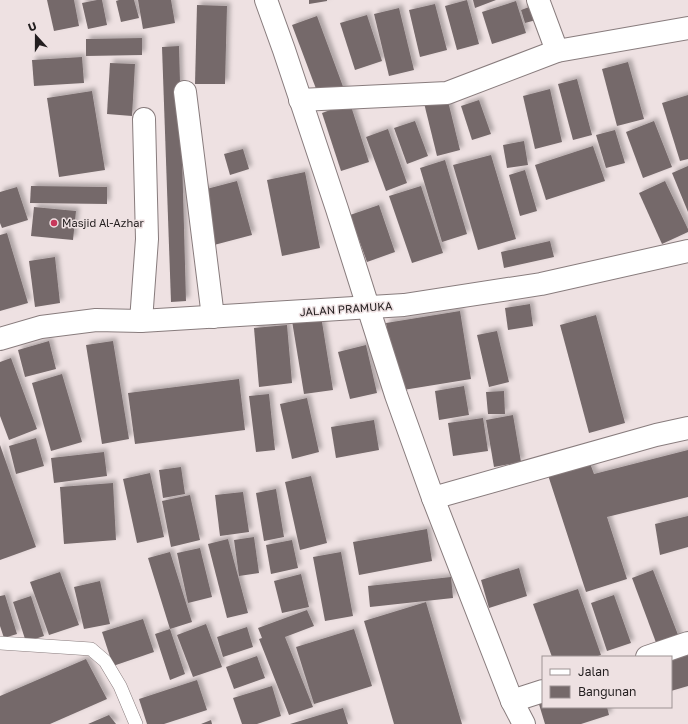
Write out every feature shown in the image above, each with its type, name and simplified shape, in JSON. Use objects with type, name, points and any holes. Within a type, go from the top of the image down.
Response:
[{"type":"street","points":[[266,0],[284,50],[369,308],[396,395],[433,498],[512,701],[524,724]]},
{"type":"street","points":[[538,0],[557,51]]},
{"type":"street","points":[[300,100],[447,93],[557,51],[688,28]]},
{"type":"street","points":[[185,92],[214,317]]},
{"type":"street","points":[[141,321],[146,239],[144,119]]},
{"type":"street","name":"JALAN PRAMUKA","points":[[0,339],[41,327],[96,320],[141,321],[404,305],[541,284],[688,251]]},
{"type":"street","points":[[433,498],[656,435],[688,428]]},
{"type":"street","points":[[649,656],[688,643]]},
{"type":"street","points":[[512,701],[542,691]]},
{"type":"lane","points":[[0,643],[91,649],[105,661],[120,686],[136,724]]},
{"type":"building","points":[[47,0],[74,0],[79,26],[54,31]]},
{"type":"building","points":[[102,0],[107,25],[88,29],[82,3]]},
{"type":"building","points":[[134,0],[139,18],[121,22],[116,1]]},
{"type":"building","points":[[138,0],[171,0],[175,23],[143,29]]},
{"type":"building","points":[[309,0],[327,0],[327,1],[309,4]]},
{"type":"building","points":[[467,0],[479,44],[457,50],[445,6]]},
{"type":"building","points":[[473,0],[496,0],[475,8]]},
{"type":"building","points":[[516,1],[526,33],[492,44],[482,12]]},
{"type":"building","points":[[435,4],[447,50],[420,57],[409,10]]},
{"type":"building","points":[[197,5],[227,6],[225,84],[195,84]]},
{"type":"building","points":[[532,6],[536,20],[525,23],[521,10]]},
{"type":"building","points":[[399,8],[414,70],[389,76],[374,14]]},
{"type":"building","points":[[367,15],[382,61],[355,70],[340,23]]},
{"type":"building","points":[[317,16],[345,92],[321,102],[292,25]]},
{"type":"building","points":[[142,38],[142,55],[86,56],[86,39]]},
{"type":"building","points":[[179,46],[186,301],[171,302],[162,47]]},
{"type":"building","points":[[82,57],[84,83],[34,86],[32,60]]},
{"type":"building","points":[[628,62],[644,119],[617,126],[602,69]]},
{"type":"building","points":[[110,63],[135,64],[132,116],[107,114]]},
{"type":"building","points":[[577,79],[592,135],[573,140],[558,84]]},
{"type":"building","points":[[550,89],[562,142],[535,149],[523,96]]},
{"type":"building","points":[[92,91],[105,170],[59,177],[47,98]]},
{"type":"building","points":[[688,95],[688,159],[680,161],[662,103]]},
{"type":"building","points":[[447,97],[460,150],[437,156],[424,103]]},
{"type":"building","points":[[479,100],[491,134],[472,140],[461,106]]},
{"type":"building","points":[[350,103],[369,162],[341,171],[322,113]]},
{"type":"building","points":[[415,121],[428,156],[407,164],[394,128]]},
{"type":"building","points":[[654,121],[672,167],[643,178],[626,132]]},
{"type":"building","points":[[388,129],[407,183],[386,191],[366,137]]},
{"type":"building","points":[[615,130],[625,163],[606,168],[596,135]]},
{"type":"building","points":[[524,141],[528,165],[507,168],[503,145]]},
{"type":"building","points":[[593,146],[605,181],[546,200],[535,165]]},
{"type":"building","points":[[243,149],[249,169],[230,175],[224,154]]},
{"type":"building","points":[[491,155],[516,239],[478,250],[453,165]]},
{"type":"building","points":[[445,160],[467,234],[442,242],[420,168]]},
{"type":"building","points":[[688,166],[688,212],[672,173]]},
{"type":"building","points":[[525,170],[537,211],[520,216],[509,175]]},
{"type":"building","points":[[305,172],[320,248],[282,256],[267,180]]},
{"type":"building","points":[[237,181],[252,235],[214,245],[199,191]]},
{"type":"building","points":[[665,181],[688,229],[688,232],[662,244],[639,193]]},
{"type":"building","points":[[31,186],[107,187],[107,204],[30,203]]},
{"type":"building","points":[[421,186],[443,253],[412,263],[389,196]]},
{"type":"building","points":[[17,187],[28,220],[2,228],[0,223],[0,192]]},
{"type":"building","points":[[379,205],[395,252],[367,262],[350,215]]},
{"type":"building","name":"Masjid Al-Azhar","points":[[34,207],[76,211],[73,240],[31,236]]},
{"type":"building","points":[[7,233],[28,303],[0,311],[0,235]]},
{"type":"building","points":[[550,241],[554,257],[504,268],[501,252]]},
{"type":"building","points":[[55,257],[60,303],[35,307],[29,261]]},
{"type":"building","points":[[530,304],[533,326],[508,330],[505,308]]},
{"type":"building","points":[[460,311],[471,379],[397,391],[386,323]]},
{"type":"building","points":[[596,315],[625,423],[589,433],[560,325]]},
{"type":"building","points":[[321,316],[333,390],[304,394],[292,321]]},
{"type":"building","points":[[287,325],[292,383],[259,387],[254,328]]},
{"type":"building","points":[[497,331],[509,382],[489,387],[477,335]]},
{"type":"building","points":[[49,341],[56,369],[25,377],[18,350]]},
{"type":"building","points":[[113,341],[129,439],[102,444],[86,345]]},
{"type":"building","points":[[366,345],[377,393],[350,399],[338,352]]},
{"type":"building","points":[[11,358],[37,429],[9,440],[0,416],[0,362]]},
{"type":"building","points":[[62,374],[82,442],[51,451],[32,383]]},
{"type":"building","points":[[239,379],[245,430],[135,444],[128,393]]},
{"type":"building","points":[[464,386],[469,415],[439,420],[435,391]]},
{"type":"building","points":[[504,391],[505,414],[488,414],[486,392]]},
{"type":"building","points":[[269,394],[275,450],[256,452],[249,396]]},
{"type":"building","points":[[307,398],[319,452],[292,459],[280,404]]},
{"type":"building","points":[[513,415],[521,462],[494,467],[486,420]]},
{"type":"building","points":[[483,418],[488,451],[453,456],[448,423]]},
{"type":"building","points":[[374,420],[379,450],[336,458],[331,427]]},
{"type":"building","points":[[36,438],[44,466],[16,474],[9,446]]},
{"type":"building","points":[[0,445],[36,547],[0,560]]},
{"type":"building","points":[[688,450],[688,497],[607,517],[627,579],[586,592],[547,472],[588,458],[594,474]]},
{"type":"building","points":[[104,452],[107,476],[54,483],[51,458]]},
{"type":"building","points":[[181,467],[185,494],[163,498],[159,470]]},
{"type":"building","points":[[150,473],[164,537],[137,543],[123,479]]},
{"type":"building","points":[[311,476],[327,543],[300,550],[285,482]]},
{"type":"building","points":[[113,483],[116,540],[64,544],[60,487]]},
{"type":"building","points":[[276,489],[284,537],[264,541],[256,493]]},
{"type":"building","points":[[243,492],[249,532],[220,536],[215,495]]},
{"type":"building","points":[[190,495],[200,540],[171,547],[162,501]]},
{"type":"building","points":[[688,516],[688,547],[660,555],[655,524]]},
{"type":"building","points":[[427,529],[432,561],[359,575],[353,542]]},
{"type":"building","points":[[254,537],[259,573],[239,576],[234,540]]},
{"type":"building","points":[[228,539],[248,613],[227,618],[208,544]]},
{"type":"building","points":[[292,540],[298,568],[271,574],[266,545]]},
{"type":"building","points":[[200,548],[212,597],[188,603],[177,553]]},
{"type":"building","points":[[170,552],[192,622],[170,629],[148,558]]},
{"type":"building","points":[[341,552],[353,616],[325,621],[313,557]]},
{"type":"building","points":[[519,568],[527,596],[489,608],[481,580]]},
{"type":"building","points":[[653,570],[680,640],[658,648],[632,578]]},
{"type":"building","points":[[60,572],[79,625],[49,635],[30,582]]},
{"type":"building","points":[[301,574],[309,607],[282,613],[274,581]]},
{"type":"building","points":[[451,577],[453,598],[370,607],[368,586]]},
{"type":"building","points":[[100,581],[110,624],[84,629],[74,587]]},
{"type":"building","points":[[578,589],[601,655],[552,656],[533,604]]},
{"type":"building","points":[[5,595],[17,634],[4,638],[0,626],[0,596]]},
{"type":"building","points":[[614,595],[631,643],[607,651],[591,603]]},
{"type":"building","points":[[31,596],[44,636],[26,642],[13,602]]},
{"type":"building","points":[[426,602],[462,724],[394,724],[364,621]]},
{"type":"building","points":[[307,610],[314,626],[285,637],[313,707],[289,715],[259,639],[262,638],[258,628]]},
{"type":"building","points":[[143,619],[154,652],[113,666],[102,632]]},
{"type":"building","points":[[206,624],[222,667],[193,677],[177,635]]},
{"type":"building","points":[[247,627],[253,647],[223,657],[217,637]]},
{"type":"building","points":[[170,629],[185,674],[170,680],[155,634]]},
{"type":"building","points":[[354,629],[372,686],[314,704],[296,647]]},
{"type":"building","points":[[688,649],[688,686],[672,691],[672,657]]},
{"type":"building","points":[[257,656],[265,678],[234,689],[226,667]]},
{"type":"building","points":[[86,659],[107,699],[50,724],[0,724],[0,696]]},
{"type":"building","points":[[197,680],[207,710],[164,724],[147,724],[139,699]]},
{"type":"building","points":[[272,686],[281,716],[257,724],[242,724],[233,698]]},
{"type":"building","points":[[542,700],[542,708],[607,708],[609,715],[581,724],[545,724],[538,701]]},
{"type":"building","points":[[343,708],[348,724],[290,724]]},
{"type":"building","points":[[109,715],[116,724],[88,724]]},
{"type":"building","points":[[211,720],[212,724],[201,724]]},
{"type":"place","name":"Masjid Al-Azhar","points":[[54,223]]}]
